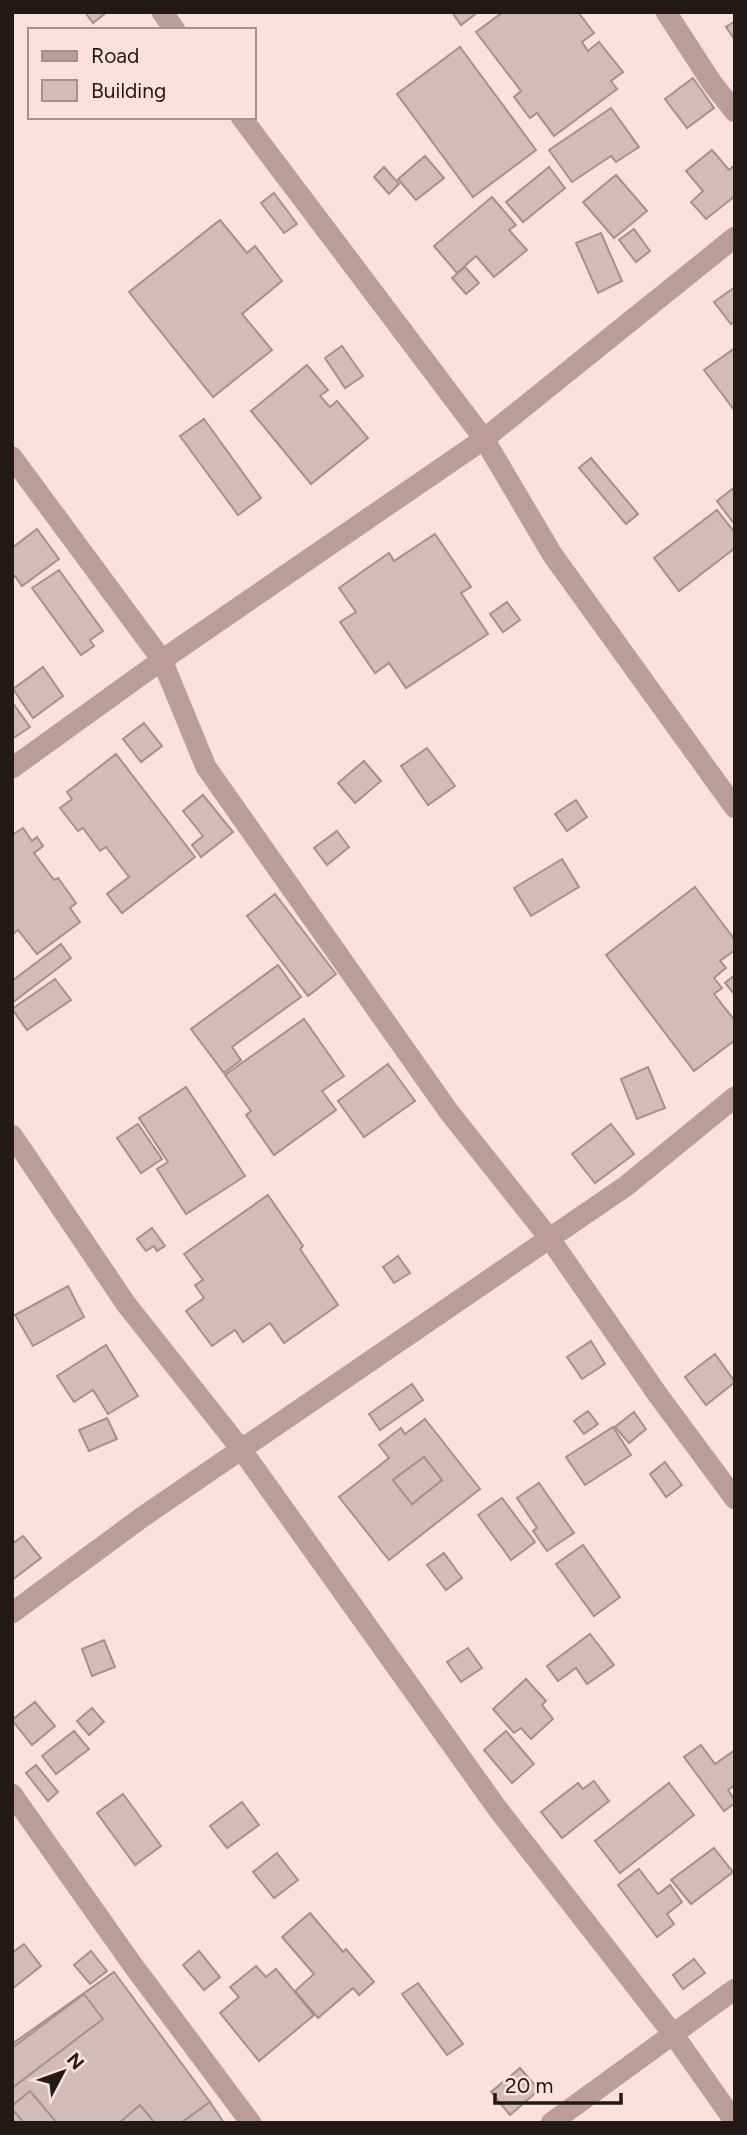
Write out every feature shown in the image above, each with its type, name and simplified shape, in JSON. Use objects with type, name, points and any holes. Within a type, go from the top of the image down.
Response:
[{"type":"street","points":[[162,12],[174,28]]},
{"type":"street","points":[[666,12],[712,83],[735,112]]},
{"type":"street","points":[[243,119],[484,439],[552,554],[735,808]]},
{"type":"street","points":[[12,768],[162,660],[484,439],[735,237]]},
{"type":"street","points":[[12,457],[162,660],[206,767],[449,1112],[550,1239],[658,1395],[735,1499]]},
{"type":"street","points":[[12,1613],[141,1518],[626,1186],[735,1097]]},
{"type":"street","points":[[12,1135],[126,1304],[241,1450],[497,1808],[673,2034],[735,2122]]},
{"type":"street","points":[[12,1794],[132,1964],[251,2123]]},
{"type":"street","points":[[551,2123],[735,1989]]},
{"type":"building","points":[[85,12],[107,12],[93,23]]},
{"type":"building","points":[[452,12],[478,12],[461,25]]},
{"type":"building","points":[[503,12],[578,12],[594,33],[582,42],[588,51],[599,42],[623,72],[611,81],[617,89],[554,136],[537,113],[530,118],[514,97],[521,91],[476,32]]},
{"type":"building","points":[[735,21],[735,40],[726,27]]},
{"type":"building","points":[[460,47],[536,150],[473,197],[397,94]]},
{"type":"building","points":[[693,78],[714,108],[687,128],[665,99]]},
{"type":"building","points":[[611,108],[639,147],[616,162],[611,156],[572,182],[549,150]]},
{"type":"building","points":[[712,150],[729,170],[735,165],[735,196],[706,219],[691,202],[703,191],[686,171]]},
{"type":"building","points":[[425,156],[444,178],[416,200],[398,179]]},
{"type":"building","points":[[384,167],[399,184],[389,194],[374,177]]},
{"type":"building","points":[[549,167],[565,188],[523,222],[506,202]]},
{"type":"building","points":[[616,175],[647,211],[614,238],[583,202]]},
{"type":"building","points":[[274,193],[297,224],[284,233],[261,203]]},
{"type":"building","points":[[492,197],[516,225],[509,230],[527,250],[494,277],[476,256],[457,273],[434,246]]},
{"type":"building","points":[[220,220],[247,253],[255,246],[282,281],[242,314],[272,350],[213,397],[129,292]]},
{"type":"building","points":[[634,229],[650,251],[636,262],[619,240]]},
{"type":"building","points":[[601,233],[622,281],[598,293],[576,243]]},
{"type":"building","points":[[465,267],[479,283],[466,294],[452,278]]},
{"type":"building","points":[[735,287],[735,321],[731,324],[714,302]]},
{"type":"building","points":[[342,346],[363,376],[345,388],[325,358]]},
{"type":"building","points":[[735,348],[735,411],[704,370]]},
{"type":"building","points":[[307,365],[328,390],[320,396],[330,407],[337,401],[368,438],[311,484],[251,411]]},
{"type":"building","points":[[204,419],[261,498],[238,515],[180,436]]},
{"type":"building","points":[[591,458],[638,514],[626,524],[579,468]]},
{"type":"building","points":[[732,489],[735,492],[735,525],[717,501]]},
{"type":"building","points":[[717,510],[735,533],[735,548],[679,591],[654,558]]},
{"type":"building","points":[[37,529],[59,559],[22,586],[15,576],[12,579],[12,548]]},
{"type":"building","points":[[435,534],[471,587],[461,593],[488,634],[406,688],[389,663],[375,673],[340,622],[356,612],[339,588],[389,553],[394,561]]},
{"type":"building","points":[[59,570],[103,631],[90,640],[94,646],[81,655],[32,588]]},
{"type":"building","points":[[507,602],[520,620],[503,632],[490,614]]},
{"type":"building","points":[[43,667],[63,696],[33,718],[13,689]]},
{"type":"building","points":[[12,702],[30,727],[12,739]]},
{"type":"building","points":[[144,723],[162,746],[141,762],[123,739]]},
{"type":"building","points":[[427,748],[455,786],[428,805],[401,766]]},
{"type":"building","points":[[116,754],[195,857],[122,913],[107,894],[129,877],[106,847],[100,851],[83,828],[78,831],[60,808],[72,799],[67,792]]},
{"type":"building","points":[[364,761],[381,781],[355,803],[338,783]]},
{"type":"building","points":[[203,795],[233,832],[201,857],[192,845],[203,836],[183,811]]},
{"type":"building","points":[[576,800],[587,817],[567,831],[555,814]]},
{"type":"building","points":[[23,828],[32,841],[37,837],[43,846],[34,853],[54,880],[58,878],[76,903],[70,908],[80,922],[37,954],[18,930],[12,935],[12,835]]},
{"type":"building","points":[[337,831],[349,847],[327,865],[314,848]]},
{"type":"building","points":[[562,859],[579,887],[531,916],[514,888]]},
{"type":"building","points":[[695,887],[735,940],[735,950],[720,961],[726,968],[714,978],[722,988],[714,994],[735,1021],[735,1040],[694,1071],[606,955]]},
{"type":"building","points":[[275,894],[336,974],[308,996],[247,916]]},
{"type":"building","points":[[61,944],[71,958],[12,1003],[12,981]]},
{"type":"building","points":[[278,965],[301,997],[232,1047],[241,1060],[224,1073],[191,1029]]},
{"type":"building","points":[[735,975],[735,995],[725,983]]},
{"type":"building","points":[[55,979],[71,1000],[27,1030],[12,1009]]},
{"type":"building","points":[[304,1019],[344,1076],[322,1091],[336,1110],[274,1155],[246,1115],[251,1111],[225,1075]]},
{"type":"building","points":[[388,1064],[415,1101],[364,1137],[338,1101]]},
{"type":"building","points":[[648,1067],[665,1108],[637,1119],[621,1079]]},
{"type":"building","points":[[186,1087],[245,1176],[186,1214],[157,1169],[168,1162],[139,1118]]},
{"type":"building","points":[[138,1124],[162,1159],[141,1173],[117,1138]]},
{"type":"building","points":[[611,1124],[634,1154],[595,1183],[572,1154]]},
{"type":"building","points":[[268,1195],[303,1246],[300,1249],[338,1305],[284,1343],[270,1323],[243,1342],[235,1330],[212,1346],[186,1311],[204,1298],[195,1285],[203,1280],[184,1254]]},
{"type":"building","points":[[152,1228],[165,1246],[157,1251],[154,1246],[146,1251],[137,1239]]},
{"type":"building","points":[[398,1256],[410,1273],[394,1283],[383,1267]]},
{"type":"building","points":[[68,1286],[84,1317],[33,1346],[15,1315]]},
{"type":"building","points":[[591,1341],[605,1364],[582,1379],[567,1357]]},
{"type":"building","points":[[106,1345],[138,1396],[108,1414],[93,1390],[74,1402],[57,1376]]},
{"type":"building","points":[[715,1354],[735,1382],[706,1405],[685,1377]]},
{"type":"building","points":[[412,1384],[423,1400],[380,1430],[369,1414]]},
{"type":"building","points":[[588,1411],[598,1424],[584,1434],[574,1421]]},
{"type":"building","points":[[634,1412],[646,1429],[629,1443],[615,1427]]},
{"type":"building","points":[[107,1418],[117,1439],[89,1451],[79,1430]]},
{"type":"building","points":[[425,1419],[480,1489],[389,1560],[339,1497],[389,1458],[379,1445],[401,1428],[405,1434]],"holes":[[[424,1457],[442,1480],[412,1504],[393,1480]]]},
{"type":"building","points":[[613,1427],[631,1455],[585,1485],[566,1457]]},
{"type":"building","points":[[424,1457],[442,1480],[412,1504],[393,1480]]},
{"type":"building","points":[[665,1462],[682,1485],[666,1497],[650,1474]]},
{"type":"building","points":[[539,1483],[574,1533],[547,1551],[533,1531],[537,1528],[517,1498]]},
{"type":"building","points":[[502,1498],[535,1542],[511,1560],[478,1515]]},
{"type":"building","points":[[23,1536],[41,1558],[12,1580],[12,1544]]},
{"type":"building","points":[[583,1545],[620,1597],[594,1616],[556,1564]]},
{"type":"building","points":[[444,1553],[462,1578],[446,1590],[427,1565]]},
{"type":"building","points":[[590,1634],[614,1665],[587,1684],[576,1668],[558,1681],[547,1666]]},
{"type":"building","points":[[104,1640],[115,1667],[92,1676],[82,1649]]},
{"type":"building","points":[[468,1648],[482,1668],[461,1682],[447,1662]]},
{"type":"building","points":[[526,1679],[546,1701],[542,1705],[553,1719],[531,1739],[521,1728],[514,1733],[493,1709]]},
{"type":"building","points":[[35,1702],[55,1726],[32,1745],[12,1720]]},
{"type":"building","points":[[92,1708],[104,1722],[89,1735],[77,1721]]},
{"type":"building","points":[[74,1731],[89,1749],[56,1774],[42,1756]]},
{"type":"building","points":[[506,1731],[534,1764],[512,1783],[484,1750]]},
{"type":"building","points":[[701,1745],[715,1764],[735,1750],[735,1785],[728,1790],[735,1803],[724,1811],[684,1757]]},
{"type":"building","points":[[36,1765],[58,1792],[48,1801],[26,1773]]},
{"type":"building","points":[[594,1781],[609,1801],[562,1838],[541,1812],[578,1783],[583,1789]]},
{"type":"building","points":[[669,1783],[694,1815],[620,1873],[595,1841]]},
{"type":"building","points":[[123,1794],[161,1846],[135,1865],[97,1813]]},
{"type":"building","points":[[242,1802],[259,1825],[227,1848],[210,1826]]},
{"type":"building","points":[[714,1848],[733,1872],[691,1904],[671,1880]]},
{"type":"building","points":[[277,1853],[298,1880],[274,1898],[253,1872]]},
{"type":"building","points":[[639,1869],[658,1894],[670,1885],[682,1902],[667,1914],[674,1924],[657,1937],[618,1885]]},
{"type":"building","points":[[310,1913],[343,1952],[346,1949],[374,1982],[359,1995],[353,1988],[318,2018],[295,1991],[314,1974],[282,1937]]},
{"type":"building","points":[[24,1944],[41,1966],[12,1989],[12,1953]]},
{"type":"building","points":[[91,1951],[107,1971],[90,1984],[74,1965]]},
{"type":"building","points":[[199,1951],[220,1977],[204,1990],[183,1965]]},
{"type":"building","points":[[694,1959],[705,1973],[683,1989],[673,1975]]},
{"type":"building","points":[[256,1966],[266,1977],[276,1969],[314,2015],[259,2061],[220,2013],[239,1997],[230,1987]]},
{"type":"building","points":[[114,1972],[210,2102],[181,2123],[16,2123],[12,2118],[12,2044]]},
{"type":"building","points":[[418,1983],[463,2044],[447,2055],[402,1994]]},
{"type":"building","points":[[84,1994],[103,2019],[12,2088],[12,2048]]},
{"type":"building","points":[[520,2068],[539,2090],[510,2115],[491,2092]]},
{"type":"building","points":[[30,2091],[57,2123],[24,2123],[12,2109],[12,2106]]},
{"type":"building","points":[[210,2102],[224,2123],[181,2123]]},
{"type":"building","points":[[140,2105],[155,2123],[119,2123]]}]
